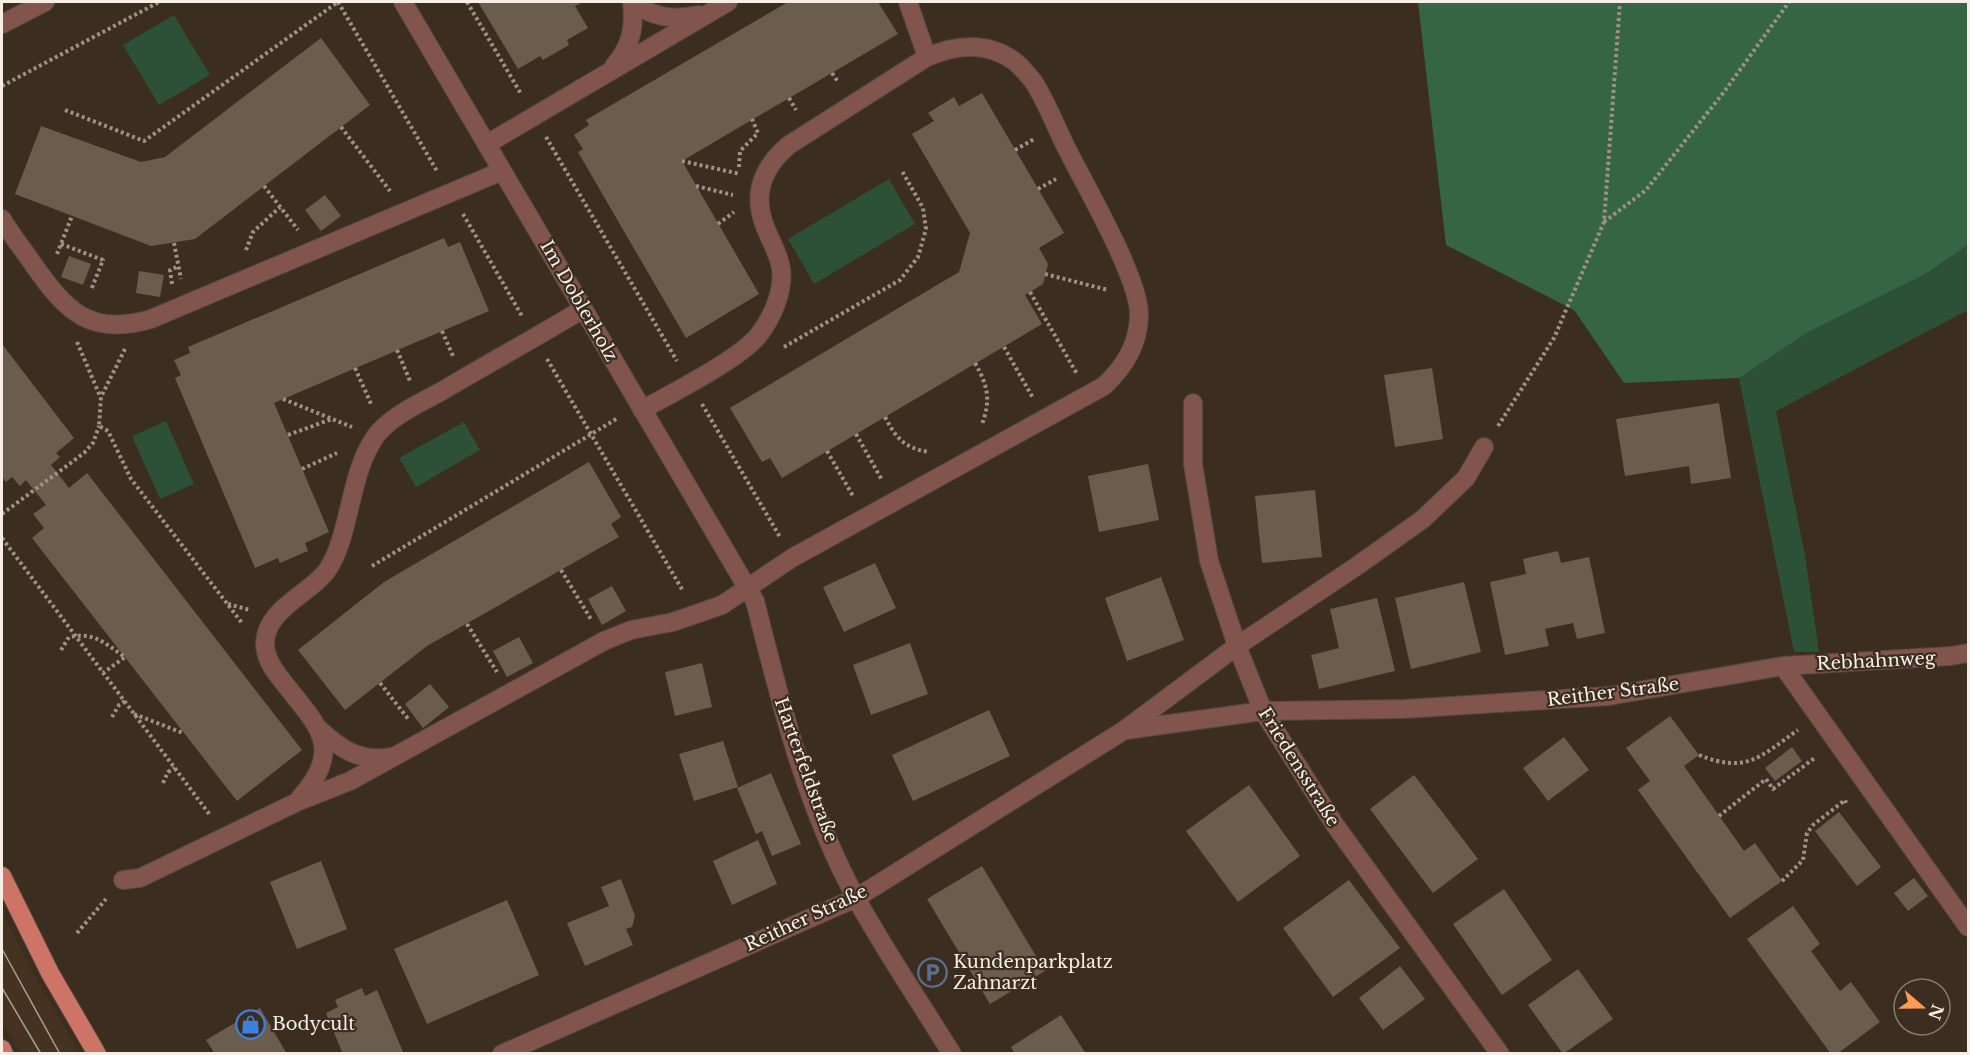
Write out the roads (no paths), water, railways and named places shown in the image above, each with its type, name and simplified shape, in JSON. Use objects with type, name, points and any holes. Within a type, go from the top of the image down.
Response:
[{"type":"main road","points":[[2,876],[50,973],[97,1053]]},
{"type":"main road","points":[[2,1049],[4,1053]]},
{"type":"street","points":[[2,24],[45,2]]},
{"type":"street","name":"Im Doblerholz","points":[[403,2],[751,595]]},
{"type":"street","points":[[610,71],[624,54],[632,35],[632,2]]},
{"type":"street","points":[[632,2],[659,17],[679,18],[710,12]]},
{"type":"street","points":[[487,144],[728,2]]},
{"type":"street","points":[[908,2],[927,57]]},
{"type":"street","points":[[123,880],[140,878],[297,802],[350,781],[604,641],[631,630],[697,615],[751,595],[792,558],[1090,395],[1116,374],[1132,349],[1137,330],[1137,297],[1082,179],[1034,83],[1025,70],[1013,60],[984,49],[951,47],[927,57],[789,145],[774,157],[762,178],[760,201],[763,220],[781,270],[781,287],[768,322],[743,350],[641,407]]},
{"type":"street","points":[[2,219],[63,305],[81,318],[93,322],[130,325],[151,319],[502,171]]},
{"type":"street","points":[[396,755],[380,759],[353,754],[339,747],[318,728],[273,670],[266,654],[265,639],[277,616],[317,582],[330,567],[360,466],[379,432],[583,309]]},
{"type":"street","name":"Friedensstraße","points":[[1193,402],[1193,464],[1209,561],[1237,646],[1263,711],[1335,825],[1500,1053]]},
{"type":"street","name":"Reither Straße","points":[[502,1053],[856,898],[1123,730],[1237,646],[1358,566],[1423,519],[1466,478],[1484,447]]},
{"type":"street","name":"Harterfeldstraße","points":[[751,595],[775,681],[818,812],[856,898],[952,1053]]},
{"type":"street","name":"Rebhahnweg","points":[[1783,666],[1968,653]]},
{"type":"street","points":[[1783,666],[1968,927]]},
{"type":"street","name":"Reither Straße","points":[[1123,730],[1263,711],[1404,709],[1609,696],[1783,666]]},
{"type":"street","points":[[297,802],[314,783],[326,756],[318,728]]},
{"type":"tram line","points":[[2,949],[60,1054]]},
{"type":"tram line","points":[[2,988],[41,1054]]},
{"type":"place","name":"Kundenparkplatz Zahnarzt","points":[[932,972]]},
{"type":"place","name":"Bodycult","points":[[251,1024]]}]
